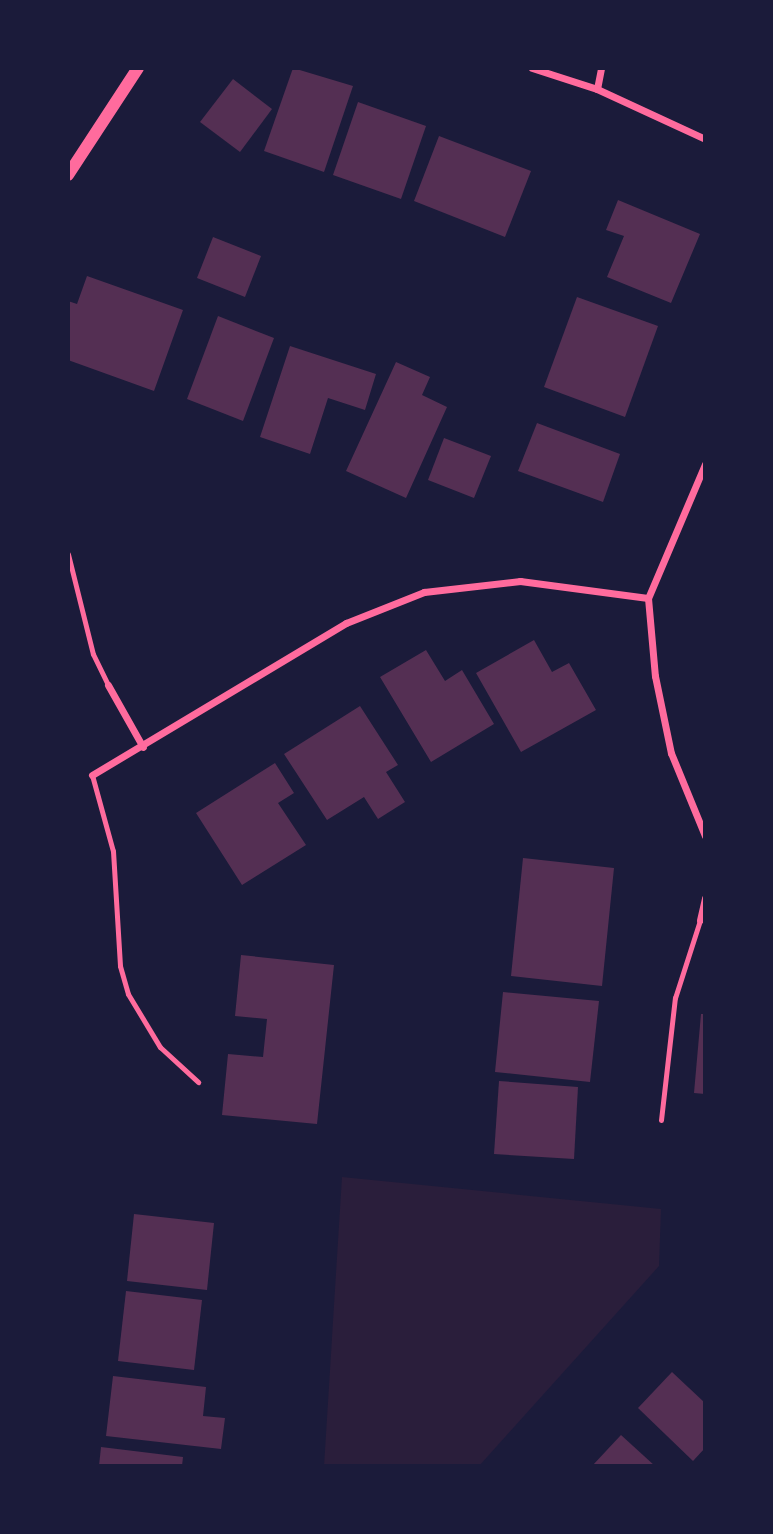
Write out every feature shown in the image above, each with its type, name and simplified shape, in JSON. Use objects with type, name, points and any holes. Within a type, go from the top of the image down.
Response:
[{"type":"street","points":[[68,175],[138,68]]},
{"type":"street","points":[[532,68],[597,89],[705,139]]},
{"type":"street","points":[[597,89],[601,68]]},
{"type":"street","points":[[705,464],[648,598],[655,676],[671,753],[705,836]]},
{"type":"street","points":[[92,775],[143,747],[346,623],[424,592],[520,580],[648,598]]},
{"type":"street","points":[[108,685],[143,747]]},
{"type":"street","points":[[702,924],[705,898]]},
{"type":"lane","points":[[68,554],[93,654],[108,685]]},
{"type":"lane","points":[[92,775],[113,850],[120,966],[128,994],[160,1047],[198,1082]]},
{"type":"lane","points":[[661,1120],[675,998],[702,924]]},
{"type":"shaded area","points":[[342,1177],[661,1209],[659,1266],[479,1466],[324,1466]]},
{"type":"building","points":[[293,68],[353,86],[324,172],[264,151]]},
{"type":"building","points":[[233,79],[272,109],[240,152],[200,122]]},
{"type":"building","points":[[358,102],[426,126],[401,199],[333,175]]},
{"type":"building","points":[[439,136],[531,171],[505,237],[414,201]]},
{"type":"building","points":[[618,200],[700,234],[671,303],[607,277],[624,236],[606,230]]},
{"type":"building","points":[[213,237],[261,256],[245,297],[197,278]]},
{"type":"building","points":[[87,276],[183,310],[154,391],[68,360],[68,301],[77,304]]},
{"type":"building","points":[[577,297],[658,326],[625,417],[544,387]]},
{"type":"building","points":[[218,316],[274,338],[243,421],[187,399]]},
{"type":"building","points":[[290,346],[376,374],[365,410],[328,398],[310,454],[260,437]]},
{"type":"building","points":[[396,362],[430,377],[422,395],[447,407],[406,498],[346,471]]},
{"type":"building","points":[[537,423],[620,454],[603,502],[518,471]]},
{"type":"building","points":[[444,438],[491,456],[474,498],[428,480]]},
{"type":"building","points":[[534,640],[552,672],[569,663],[596,710],[521,752],[476,673]]},
{"type":"building","points":[[426,650],[445,681],[462,670],[494,724],[431,762],[380,677]]},
{"type":"building","points":[[360,706],[398,765],[386,772],[405,802],[378,819],[364,797],[327,820],[284,754]]},
{"type":"building","points":[[275,763],[294,793],[278,803],[306,845],[242,885],[196,813]]},
{"type":"building","points":[[523,858],[614,868],[602,986],[511,976]]},
{"type":"building","points":[[241,955],[334,965],[317,1124],[222,1115],[228,1054],[263,1057],[267,1019],[235,1016]]},
{"type":"building","points":[[503,992],[599,1001],[590,1082],[495,1072]]},
{"type":"building","points":[[701,1014],[705,1014],[705,1094],[694,1093]]},
{"type":"building","points":[[499,1081],[578,1087],[574,1159],[494,1154]]},
{"type":"building","points":[[134,1214],[214,1223],[207,1290],[127,1281]]},
{"type":"building","points":[[126,1291],[202,1300],[194,1370],[118,1361]]},
{"type":"building","points":[[672,1372],[705,1403],[705,1448],[693,1461],[638,1408]]},
{"type":"building","points":[[113,1376],[206,1387],[203,1416],[225,1418],[221,1449],[106,1436]]},
{"type":"building","points":[[621,1435],[655,1466],[592,1466]]},
{"type":"building","points":[[101,1447],[183,1457],[182,1466],[99,1466]]}]
